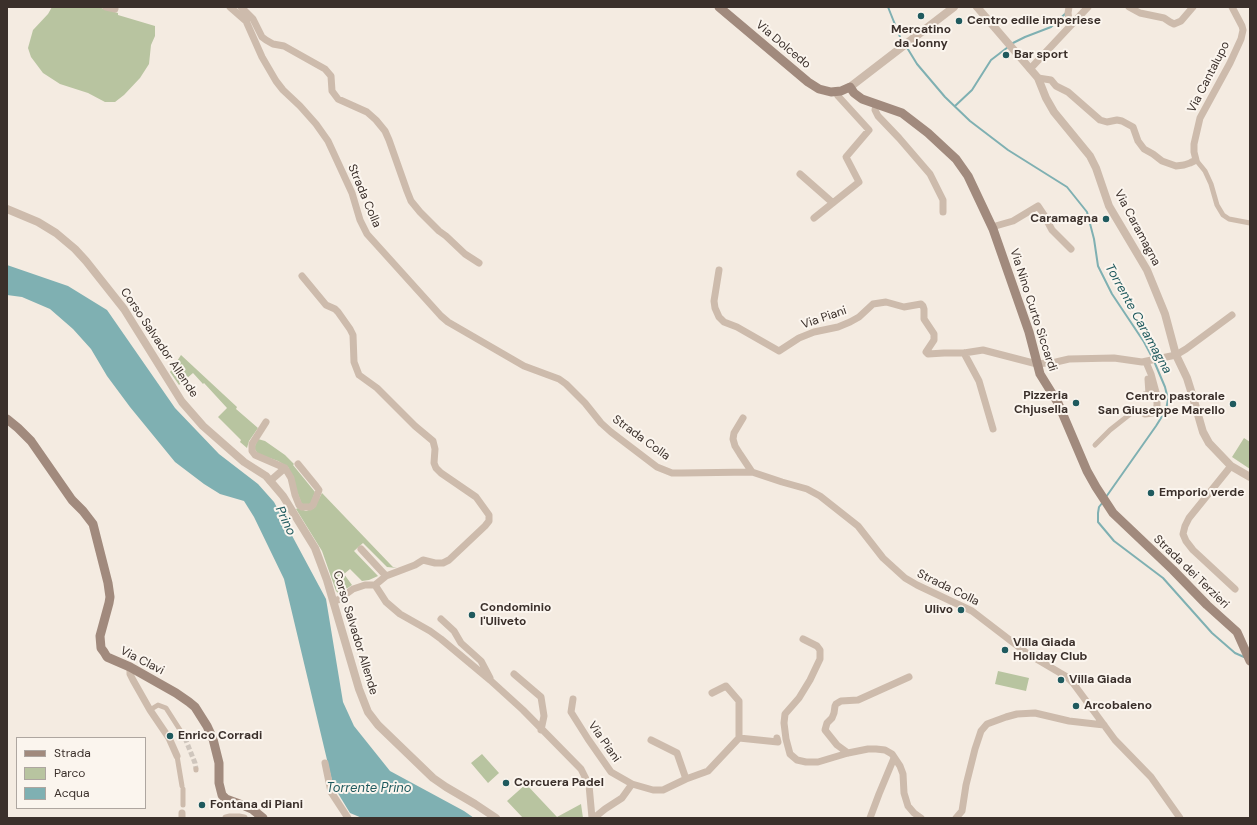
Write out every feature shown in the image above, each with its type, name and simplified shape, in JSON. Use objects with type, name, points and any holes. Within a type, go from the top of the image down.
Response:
[{"type":"main road","name":"Via Dolcedo","points":[[719,7],[808,82],[830,92],[836,92]]},
{"type":"main road","points":[[836,92],[850,87]]},
{"type":"main road","name":"Via Nino Curto Siccardi","points":[[850,87],[854,93],[862,99],[902,113],[947,150],[956,159],[968,176],[992,227],[1029,332],[1040,374],[1058,404],[1087,471],[1108,506]]},
{"type":"main road","name":"Via Clavi","points":[[7,419],[31,441],[72,500],[83,510],[93,524],[108,582],[110,596],[110,602],[100,636],[101,648],[108,657],[130,667],[176,693],[195,708],[207,726],[213,739],[219,763],[219,783],[222,795],[226,799],[252,809],[263,818]]},
{"type":"main road","name":"Strada dei Terzieri","points":[[1108,506],[1113,513],[1173,570],[1207,605],[1237,632],[1250,661]]},
{"type":"street","points":[[106,7],[114,9]]},
{"type":"street","name":"Strada Colla","points":[[230,7],[246,21],[262,57],[282,90],[300,106],[316,124],[328,141],[352,193],[360,220],[367,234],[440,316],[524,366],[559,379],[585,402],[602,423],[612,432],[657,467],[672,472],[682,473],[752,472],[807,489],[820,496],[858,526],[883,558],[904,578],[917,586],[972,610],[1032,657],[1067,677],[1124,749],[1152,777],[1180,818]]},
{"type":"street","points":[[241,7],[253,19],[262,37],[273,44],[284,46],[325,69],[331,76],[332,91],[338,99],[367,112],[376,120],[390,140],[412,202],[439,231],[465,254],[479,263]]},
{"type":"street","points":[[850,87],[954,7]]},
{"type":"street","name":"Via Caramagna","points":[[977,7],[1038,78],[1046,98],[1054,112],[1093,161],[1109,206],[1147,270],[1164,314],[1176,355],[1186,378],[1203,432],[1209,443],[1231,466],[1250,477]]},
{"type":"street","points":[[1030,69],[1088,7]]},
{"type":"street","points":[[1129,7],[1140,14],[1164,18],[1174,24],[1181,21],[1193,7]]},
{"type":"street","name":"Via Cantalupo","points":[[1196,160],[1194,144],[1200,118],[1230,63],[1242,35],[1242,26],[1232,7]]},
{"type":"street","points":[[1069,10],[1070,26]]},
{"type":"street","points":[[1038,78],[1051,80],[1056,86],[1068,92],[1100,120],[1107,122],[1117,120],[1122,121],[1133,127],[1139,143],[1144,149],[1162,161],[1180,166],[1196,160],[1205,171],[1212,184],[1219,209],[1223,215],[1229,219],[1250,223]]},
{"type":"street","points":[[814,218],[859,182],[846,158],[869,130],[836,92]]},
{"type":"street","points":[[876,105],[878,116],[930,174],[943,200],[943,212]]},
{"type":"street","points":[[800,174],[833,203]]},
{"type":"street","points":[[992,227],[1013,221],[1038,206],[1052,230],[1071,249]]},
{"type":"street","name":"Corso Salvador Allende","points":[[7,209],[56,233],[75,249],[124,309],[182,402],[203,426],[244,462],[266,476],[283,496],[315,548],[334,600],[359,689],[368,712],[378,725],[433,778],[496,818]]},
{"type":"street","name":"Via Piani","points":[[719,270],[714,301],[719,317],[728,324],[737,327],[778,351],[799,338],[850,322],[859,317],[873,304],[886,302],[904,307],[921,304],[923,306],[924,319],[934,334],[934,340],[926,350],[928,354],[964,353],[983,350],[1038,364],[1069,359],[1114,358],[1144,362],[1176,355]]},
{"type":"street","points":[[302,276],[326,305],[338,312],[350,329],[353,335],[354,362],[360,375],[377,388],[415,426],[433,441],[434,464],[436,468],[476,497],[489,515],[489,521],[485,526],[449,560],[443,563],[423,560],[410,567],[386,576],[375,585],[365,585],[353,589],[338,600],[334,600]]},
{"type":"street","points":[[1176,355],[1232,315]]},
{"type":"street","points":[[964,353],[978,381],[993,429]]},
{"type":"street","points":[[1144,362],[1149,382],[1149,394],[1146,395]]},
{"type":"street","points":[[1095,445],[1110,430],[1134,411],[1146,414],[1152,414],[1154,412],[1157,406],[1157,396],[1151,374],[1144,362]]},
{"type":"street","points":[[743,418],[734,433],[733,440],[735,446],[752,472]]},
{"type":"street","points":[[266,422],[252,444],[252,451],[255,456],[284,468],[291,478],[299,505],[302,507],[310,507],[313,505],[319,490],[298,464]]},
{"type":"street","points":[[1231,466],[1188,518],[1183,534],[1193,550],[1235,588]]},
{"type":"street","points":[[270,481],[284,468]]},
{"type":"street","points":[[361,549],[386,576]]},
{"type":"street","points":[[375,585],[386,602],[400,614],[441,639],[490,680],[523,710],[581,769],[590,785],[593,818]]},
{"type":"street","points":[[441,619],[454,631],[460,643],[481,661],[490,680]]},
{"type":"street","points":[[803,639],[817,646],[820,650],[820,659],[799,698],[785,714],[784,723],[790,754],[797,760],[818,762],[848,753],[876,749],[885,750],[892,754],[900,766],[903,774],[904,793],[908,806],[921,818]]},
{"type":"street","points":[[130,667],[130,674],[150,710],[170,738],[177,756],[182,788],[182,811]]},
{"type":"street","points":[[514,674],[541,697],[544,716],[541,730]]},
{"type":"street","points":[[848,753],[837,745],[825,730],[827,723],[832,718],[836,704],[841,701],[858,700],[909,677]]},
{"type":"street","points":[[712,693],[726,686],[739,701],[739,738],[778,742],[777,738]]},
{"type":"street","name":"Via Piani","points":[[573,699],[571,712],[611,772],[632,784],[653,790],[663,790],[708,771],[739,738]]},
{"type":"street","points":[[150,710],[158,705],[166,708],[184,735]]},
{"type":"street","points":[[956,818],[962,811],[966,785],[981,731],[987,724],[1018,714],[1035,713],[1069,721],[1104,725]]},
{"type":"street","points":[[651,740],[677,753],[686,779]]},
{"type":"street","points":[[870,818],[878,794],[894,758]]},
{"type":"street","points":[[325,763],[331,792],[348,818]]},
{"type":"street","points":[[593,818],[622,798],[632,784]]},
{"type":"street","points":[[226,818],[244,818]]},
{"type":"green space","points":[[52,7],[98,7],[118,13],[118,15],[155,26],[155,36],[151,45],[149,64],[140,78],[115,102],[105,102],[88,93],[60,84],[43,73],[31,57],[28,48],[33,30],[48,14]]},
{"type":"green space","points":[[181,355],[237,407],[236,409],[258,428],[249,441],[247,448],[218,417],[227,408],[204,383],[203,384],[193,373],[179,385],[170,372]]},
{"type":"green space","points":[[1244,438],[1250,442],[1250,469],[1232,457]]},
{"type":"green space","points":[[258,439],[265,441],[285,455],[294,464],[293,465],[315,492],[311,503],[308,505],[302,505],[288,467],[278,461],[258,454],[254,448]]},
{"type":"green space","points":[[322,493],[393,567],[397,568],[387,567],[363,543],[354,551],[378,576],[362,581],[350,569],[344,574],[352,585],[342,592],[338,593],[336,591],[322,551],[296,509],[298,508],[306,511],[314,508]]},
{"type":"green space","points":[[998,671],[1029,678],[1026,691],[995,684]]},
{"type":"green space","points":[[482,754],[499,773],[488,783],[471,763]]},
{"type":"green space","points":[[526,784],[557,817],[581,804],[583,818],[523,818],[507,801]]},
{"type":"water","name":"Torrente Prino","points":[[7,265],[68,286],[107,310],[175,408],[219,454],[258,484],[274,502],[326,599],[343,702],[354,726],[390,771],[464,811],[474,818],[362,818],[350,813],[333,785],[284,579],[254,517],[244,501],[220,494],[175,462],[130,407],[107,376],[91,349],[73,329],[50,309],[22,297],[7,295]]},
{"type":"waterway","name":"Torrente Caramagna","points":[[888,7],[900,37],[904,42]]},
{"type":"waterway","points":[[1011,44],[1051,27],[1066,13]]},
{"type":"waterway","name":"Torrente Caramagna","points":[[906,46],[917,64],[945,97],[970,121],[1008,150],[1067,187],[1087,212],[1094,239],[1098,266],[1112,294],[1144,342],[1152,357]]},
{"type":"waterway","points":[[955,106],[972,90],[991,60],[1008,47]]},
{"type":"waterway","name":"Torrente Caramagna","points":[[1106,497],[1166,410],[1168,399],[1165,387],[1154,361]]},
{"type":"waterway","name":"Torrente Caramagna","points":[[1103,502],[1099,507],[1098,522],[1114,541],[1163,578],[1212,633],[1235,653],[1244,657]]},
{"type":"tunnel","points":[[185,738],[196,769]]},
{"type":"place","name":"Mercatino da Jonny","points":[[921,16]]},
{"type":"place","name":"Centro edile imperiese","points":[[959,21]]},
{"type":"place","name":"Bar sport","points":[[1006,55]]},
{"type":"place","name":"Caramagna","points":[[1106,219]]},
{"type":"place","name":"Pizzeria Chjusella","points":[[1076,403]]},
{"type":"place","name":"Centro pastorale San Giuseppe Marello","points":[[1233,404]]},
{"type":"place","name":"Emporio verde","points":[[1151,493]]},
{"type":"place","name":"Ulivo","points":[[961,610]]},
{"type":"place","name":"Condominio l'Uliveto","points":[[472,615]]},
{"type":"place","name":"Villa Giada Holiday Club","points":[[1005,650]]},
{"type":"place","name":"Villa Giada","points":[[1061,680]]},
{"type":"place","name":"Arcobaleno","points":[[1076,706]]},
{"type":"place","name":"Enrico Corradi","points":[[170,736]]},
{"type":"place","name":"Corcuera Padel","points":[[506,783]]},
{"type":"place","name":"Fontana di Piani","points":[[202,805]]},
{"type":"water label","name":"Prino","points":[[285,521]]}]
